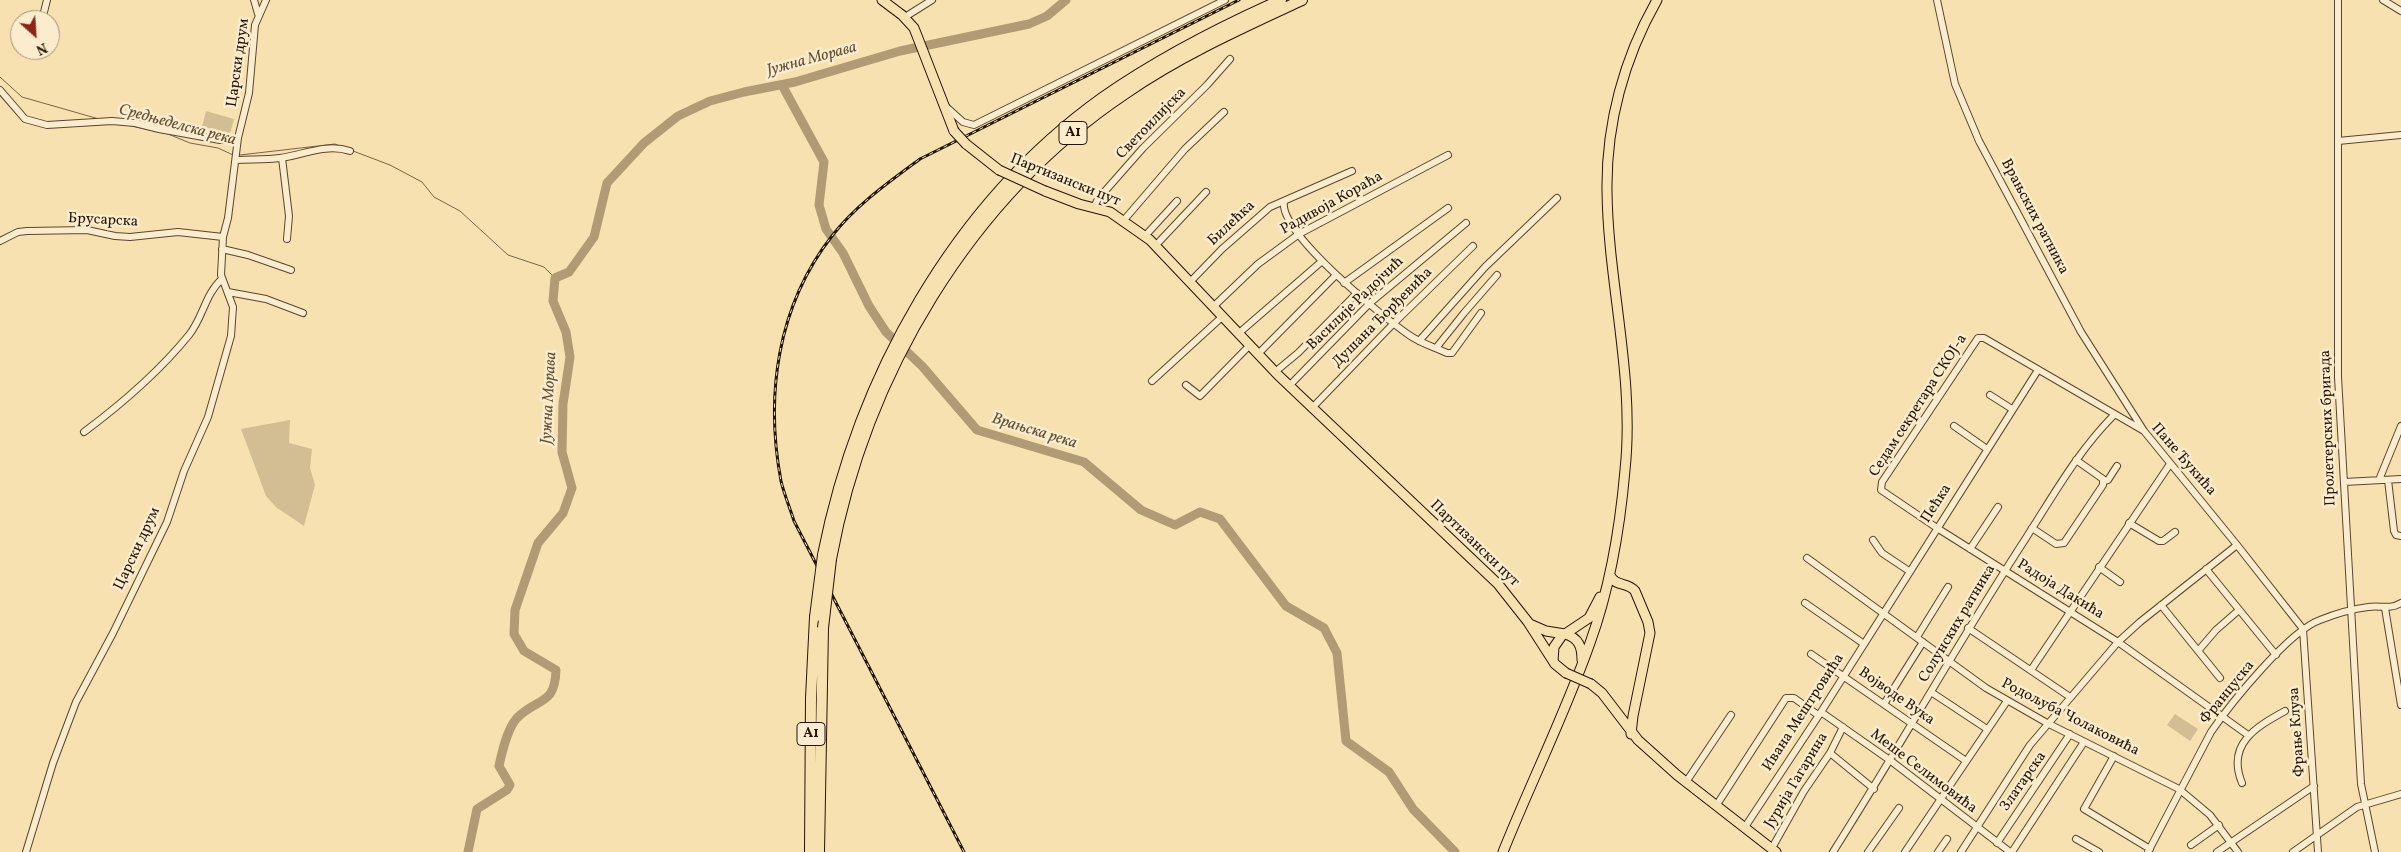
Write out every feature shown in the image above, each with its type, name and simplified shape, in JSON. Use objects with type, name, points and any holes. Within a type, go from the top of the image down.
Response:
[{"type":"highway","name":"A1","points":[[810,852],[811,698],[815,617],[827,557],[859,452],[894,355],[932,280],[1003,188],[1055,137],[1101,99],[1172,53],[1281,0]]},
{"type":"highway","name":"A1","points":[[904,337],[968,245],[999,207],[1032,171],[1068,137],[1125,93],[1176,62],[1215,41],[1302,0]]},
{"type":"highway","name":"A1","points":[[819,852],[820,666],[827,557]]},
{"type":"main road","name":"Партизански пут","points":[[882,0],[905,17],[916,33],[941,102],[954,131],[966,144],[1000,170],[1046,191],[1110,212],[1124,220],[1156,245],[1289,386],[1490,576],[1528,622],[1553,662],[1566,673],[1591,684],[1602,693],[1631,734],[1686,782],[1774,850]]},
{"type":"main road","points":[[1502,852],[1566,707],[1603,602],[1610,575],[1621,513],[1626,453],[1625,377],[1608,216],[1608,148],[1625,71],[1635,43],[1657,0]]},
{"type":"main road","points":[[1610,575],[1615,582],[1631,587],[1635,591],[1650,629],[1635,702],[1631,734]]},
{"type":"main road","points":[[1603,602],[1614,590],[1625,586]]},
{"type":"main road","points":[[1553,662],[1554,647],[1564,634],[1589,618],[1606,590]]},
{"type":"main road","points":[[1528,622],[1539,628],[1574,637],[1580,645],[1581,665]]},
{"type":"main road","points":[[1619,716],[1630,710],[1635,702]]},
{"type":"street","points":[[254,0],[258,14]]},
{"type":"street","name":"Царски друм","points":[[26,852],[53,763],[76,702],[167,522],[184,471],[208,417],[232,336],[233,307],[222,279],[223,237],[228,218],[238,138],[247,105],[252,40],[258,14],[266,0]]},
{"type":"street","points":[[905,17],[932,0]]},
{"type":"street","points":[[941,102],[964,122],[974,125],[1225,0]]},
{"type":"street","name":"Врањских ратника","points":[[1936,0],[1955,84],[1979,141],[2080,332],[2139,420],[2144,431]]},
{"type":"street","name":"Пролетерских бригада","points":[[2338,0],[2338,377],[2349,611],[2364,803],[2375,852]]},
{"type":"street","points":[[2383,0],[2401,12]]},
{"type":"street","name":"Светоилијска","points":[[1094,207],[1098,199],[1142,148],[1207,85],[1230,59]]},
{"type":"street","points":[[0,90],[25,119],[41,124],[65,126],[112,121],[135,123],[220,140],[238,138]]},
{"type":"street","points":[[1124,220],[1186,149],[1224,112]]},
{"type":"street","points":[[2338,141],[2401,135]]},
{"type":"street","points":[[236,156],[282,158],[325,148],[350,151]]},
{"type":"street","name":"Радивоја Кораћа","points":[[1214,306],[1254,268],[1299,234],[1448,155]]},
{"type":"street","points":[[282,158],[289,216],[287,239]]},
{"type":"street","name":"Билећка","points":[[1191,281],[1222,249],[1270,207],[1352,171]]},
{"type":"street","points":[[1156,245],[1206,192]]},
{"type":"street","points":[[1419,341],[1485,267],[1558,198]]},
{"type":"street","points":[[1145,236],[1176,201]]},
{"type":"street","points":[[1284,202],[1284,210],[1299,234],[1321,262],[1344,283],[1419,341],[1452,353],[1481,313]]},
{"type":"street","points":[[1344,283],[1448,208]]},
{"type":"street","name":"Василије Радојчић","points":[[1289,386],[1370,303],[1466,223]]},
{"type":"street","name":"Брусарска","points":[[0,241],[27,230],[87,230],[115,236],[147,236],[178,232],[223,237]]},
{"type":"street","name":"Душана Ђорђевића","points":[[1312,408],[1394,323],[1473,246]]},
{"type":"street","points":[[222,249],[248,255],[291,270]]},
{"type":"street","points":[[1239,333],[1321,262]]},
{"type":"street","points":[[1258,354],[1336,275]]},
{"type":"street","points":[[1436,348],[1498,275]]},
{"type":"street","points":[[84,432],[139,388],[184,341],[196,324],[204,304],[222,279]]},
{"type":"street","points":[[228,292],[266,299],[302,313]]},
{"type":"street","points":[[1275,372],[1298,353],[1357,293]]},
{"type":"street","points":[[1152,381],[1223,316]]},
{"type":"street","name":"Пане Ђукића","points":[[1979,337],[1984,338],[2144,431],[2238,545],[2303,629]]},
{"type":"street","name":"Седам секретара СКОЈ-а","points":[[1881,490],[1882,482],[1979,337]]},
{"type":"street","points":[[1186,385],[1200,396],[1250,345]]},
{"type":"street","name":"Пећка","points":[[1883,612],[2038,370]]},
{"type":"street","points":[[1990,395],[2012,410]]},
{"type":"street","name":"Солунских ратника","points":[[1833,852],[1891,762],[1948,661],[2032,528],[2076,460],[2096,433],[2114,415]]},
{"type":"street","points":[[2132,425],[2139,420]]},
{"type":"street","points":[[1954,426],[1987,448]]},
{"type":"street","points":[[2379,480],[2401,426]]},
{"type":"street","points":[[2076,460],[2104,481]]},
{"type":"street","points":[[2031,670],[2069,611],[2170,464]]},
{"type":"street","points":[[2032,528],[2056,544],[2064,543],[2104,481],[2108,480],[2117,466]]},
{"type":"street","points":[[2344,482],[2401,479]]},
{"type":"street","points":[[2388,480],[2394,531],[2396,535],[2401,536]]},
{"type":"street","name":"Радоја Дакића","points":[[1881,490],[1936,528],[2118,642],[2248,735]]},
{"type":"street","points":[[1970,549],[1998,507]]},
{"type":"street","points":[[2129,523],[2159,541],[2163,541],[2175,532]]},
{"type":"street","points":[[1873,540],[1882,553],[1909,571]]},
{"type":"street","points":[[1961,852],[2047,723],[2118,642],[2161,605],[2238,545]]},
{"type":"street","name":"Родољуба Чолаковића","points":[[1807,558],[1948,661],[2007,701],[2179,789],[2203,807],[2219,825],[2238,852]]},
{"type":"street","points":[[2099,567],[2120,582]]},
{"type":"street","points":[[2206,569],[2276,655]]},
{"type":"street","points":[[1917,637],[1948,586]]},
{"type":"street","points":[[1805,603],[1864,644]]},
{"type":"street","name":"Француска","points":[[2149,850],[2179,789],[2222,716],[2276,655],[2303,629],[2320,620],[2349,611],[2372,607],[2385,608],[2401,603]]},
{"type":"street","points":[[2161,605],[2220,678]]},
{"type":"street","points":[[2385,608],[2401,705]]},
{"type":"street","points":[[2198,651],[2216,630],[2239,610]]},
{"type":"street","name":"Ивана Мештровића","points":[[1745,827],[1820,713],[1883,612]]},
{"type":"street","points":[[1968,628],[2070,697]]},
{"type":"street","name":"Фрање Клуза","points":[[2303,629],[2318,852]]},
{"type":"street","points":[[1884,704],[1923,642]]},
{"type":"street","name":"Војводе Вука","points":[[1811,654],[1966,762]]},
{"type":"street","points":[[1931,692],[1987,729]]},
{"type":"street","name":"Меше Селимовића","points":[[1716,806],[1788,696],[1843,727],[1976,828],[2011,852]]},
{"type":"street","points":[[1905,852],[2007,701]]},
{"type":"street","points":[[2242,783],[2237,763],[2241,747],[2248,735],[2285,711]]},
{"type":"street","points":[[1686,782],[1731,715]]},
{"type":"street","name":"Јурија Гагарина","points":[[1774,850],[1804,792],[1830,753],[1843,727]]},
{"type":"street","name":"Златарска","points":[[1997,843],[2070,734]]},
{"type":"street","points":[[2011,852],[2084,742]]},
{"type":"street","points":[[1830,753],[1874,788]]},
{"type":"street","points":[[2114,756],[2084,809],[2149,850]]},
{"type":"street","points":[[2217,852],[2314,786]]},
{"type":"street","points":[[2293,852],[2364,803],[2401,794]]},
{"type":"street","points":[[1868,852],[1899,808]]},
{"type":"street","points":[[2191,845],[2219,825]]},
{"type":"street","points":[[1938,852],[1948,839]]},
{"type":"street","points":[[2076,839],[2099,852]]},
{"type":"shaded area","points":[[206,111],[234,119],[230,134],[202,127]]},
{"type":"shaded area","points":[[290,420],[289,443],[312,449],[310,468],[315,485],[304,526],[277,508],[266,496],[241,429]]},
{"type":"shaded area","points":[[2175,714],[2198,729],[2190,741],[2167,725]]},
{"type":"waterway","name":"Јужна Морава","points":[[468,852],[477,809],[507,790],[510,785],[499,766],[510,728],[525,711],[549,695],[555,682],[556,670],[524,651],[514,634],[515,610],[538,543],[563,513],[572,488],[562,452],[563,404],[570,357],[566,332],[553,301],[555,278],[569,272],[594,237],[607,183],[644,143],[678,116],[710,101],[795,82],[900,51],[1029,24],[1047,16],[1066,0]]},
{"type":"waterway","name":"Средњеделска река","points":[[0,77],[22,97],[99,119]]},
{"type":"waterway","name":"Врањска река","points":[[782,85],[824,162],[819,205],[826,229],[843,253],[869,306],[886,332],[922,366],[977,430],[1084,462],[1141,510],[1175,525],[1200,512],[1220,519],[1286,606],[1324,628],[1337,653],[1346,741],[1389,772],[1413,809],[1455,852]]},
{"type":"waterway","name":"Средњеделска река","points":[[127,125],[168,134],[190,143],[218,148],[233,155]]},
{"type":"waterway","name":"Средњеделска река","points":[[240,155],[335,144],[340,146]]},
{"type":"waterway","name":"Средњеделска река","points":[[353,151],[390,165],[422,182],[434,197],[460,211],[508,255],[544,267],[555,278]]},
{"type":"railway","points":[[964,852],[794,521],[785,496],[776,449],[774,417],[780,353],[787,322],[813,263],[832,236],[862,204],[920,159],[1239,0]]}]
